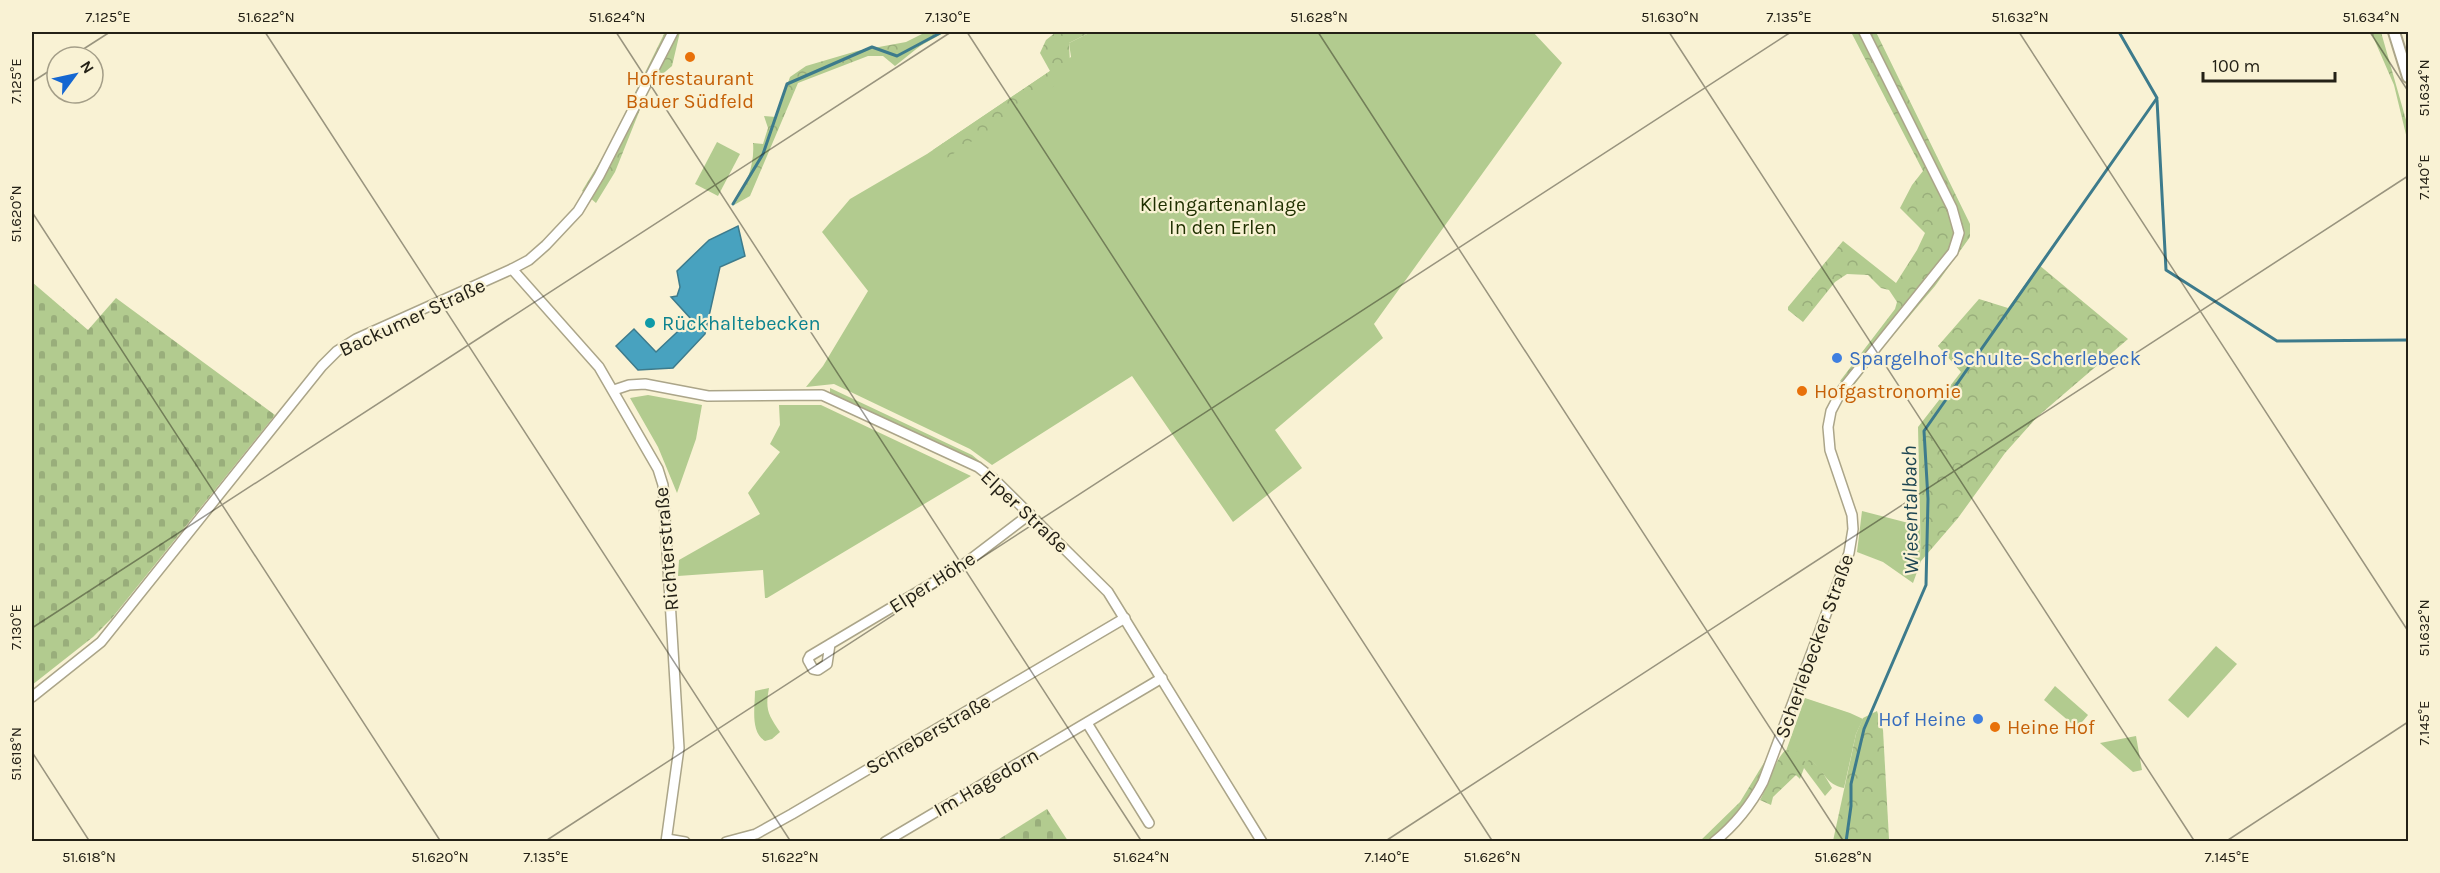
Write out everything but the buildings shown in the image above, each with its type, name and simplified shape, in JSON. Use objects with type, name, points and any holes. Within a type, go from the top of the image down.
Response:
[{"type":"main road","points":[[2394,32],[2409,78]]},
{"type":"street","name":"Backumer Straße","points":[[32,697],[101,642],[289,407],[337,351],[356,339],[529,260],[578,211],[604,166],[673,32]]},
{"type":"street","name":"Scherlebecker Straße","points":[[1714,842],[1739,818],[1763,782],[1850,553],[1852,515],[1831,456],[1829,442],[1828,427],[1834,403],[1953,252],[1959,239],[1959,227],[1952,208],[1864,32]]},
{"type":"street","name":"Richterstraße","points":[[512,269],[594,360],[614,390],[658,470],[664,496],[680,748],[667,840]]},
{"type":"street","name":"Elper Straße","points":[[614,390],[629,385],[645,384],[708,396],[822,395],[978,467],[996,481],[1108,592],[1262,842]]},
{"type":"street","name":"Elper Höhe","points":[[830,644],[963,565],[1030,514]]},
{"type":"street","name":"Schreberstraße","points":[[726,842],[756,834],[792,814],[1125,618]]},
{"type":"street","name":"Im Hagedorn","points":[[885,842],[1162,678]]},
{"type":"street","points":[[1087,723],[1149,823]]},
{"type":"street","points":[[667,840],[685,842]]},
{"type":"green space","points":[[665,32],[680,32],[672,66],[647,92],[615,172],[596,203],[582,191],[607,150]]},
{"type":"green space","points":[[926,32],[945,32],[920,46],[895,66],[883,56],[868,56],[798,83],[750,196],[734,205],[749,175],[753,159],[753,143],[763,144],[768,128],[764,116],[776,117],[790,77],[806,66],[857,51],[906,42]]},
{"type":"green space","points":[[1056,32],[1091,32],[1069,43],[1070,63],[1053,87],[941,162],[933,150],[1050,71],[1040,53],[1046,40]]},
{"type":"green space","name":"Kleingartenanlage In den Erlen","points":[[1091,32],[1533,32],[1562,63],[1374,324],[1383,338],[1275,430],[1302,468],[1233,522],[1132,376],[992,465],[970,449],[834,384],[806,387],[823,366],[868,291],[822,232],[850,199],[927,154],[1071,57],[1069,43]]},
{"type":"green space","points":[[1851,32],[1876,32],[1970,224],[1970,237],[1935,286],[1850,390],[1840,381],[1895,309],[1897,302],[1889,290],[1881,288],[1868,275],[1847,274],[1835,282],[1803,322],[1788,310],[1788,307],[1843,241],[1896,283],[1925,233],[1900,208],[1912,185],[1923,171]]},
{"type":"green space","points":[[2371,32],[2381,32],[2408,127],[2408,143],[2394,85]]},
{"type":"green space","points":[[717,142],[740,154],[718,196],[695,184]]},
{"type":"green space","points":[[2039,265],[2128,339],[2037,417],[2005,453],[1958,518],[1921,561],[1918,427],[1961,372],[1938,346],[1979,299],[2008,308]]},
{"type":"green space","points":[[32,282],[88,330],[116,298],[275,415],[112,618],[93,637],[32,685]]},
{"type":"green space","points":[[830,388],[972,455],[999,477],[1041,517],[1039,518],[1000,479],[830,394]]},
{"type":"green space","points":[[648,395],[702,405],[696,439],[677,493],[658,447],[630,398]]},
{"type":"green space","points":[[779,405],[821,405],[971,476],[767,598],[765,598],[763,570],[678,576],[679,560],[760,514],[748,493],[780,452],[770,444],[780,425]]},
{"type":"green space","points":[[1862,511],[1920,526],[1921,561],[1913,583],[1883,562],[1857,552]]},
{"type":"green space","points":[[2216,646],[2237,664],[2188,718],[2168,700]]},
{"type":"green space","points":[[2055,686],[2088,715],[2077,728],[2044,700]]},
{"type":"green space","points":[[769,688],[768,712],[780,732],[772,739],[765,741],[760,737],[755,725],[755,691]]},
{"type":"green space","points":[[1805,698],[1863,719],[1856,734],[1844,788],[1828,780],[1810,760],[1806,764],[1786,751]]},
{"type":"green space","points":[[1877,711],[1883,730],[1889,839],[1887,842],[1833,841],[1856,734],[1863,718]]},
{"type":"green space","points":[[2136,736],[2142,770],[2133,772],[2100,743]]},
{"type":"green space","points":[[1786,750],[1798,752],[1806,763],[1810,759],[1820,768],[1832,788],[1825,796],[1804,768],[1800,779],[1796,775],[1773,797],[1771,805],[1760,800],[1775,766]]},
{"type":"green space","points":[[1765,761],[1767,765],[1740,812],[1720,833],[1699,842],[1740,802]]},
{"type":"green space","points":[[1047,809],[1068,841],[996,841]]},
{"type":"water","points":[[738,226],[745,256],[720,267],[705,334],[673,368],[638,370],[616,346],[634,329],[656,352],[691,319],[671,297],[677,296],[680,287],[677,271],[709,240]]},
{"type":"waterway","points":[[733,204],[763,154],[787,84],[872,47],[897,56],[942,32]]},
{"type":"waterway","name":"Wiesentalbach","points":[[1846,842],[1851,806],[1851,784],[1864,729],[1926,585],[1928,499],[1924,431],[2157,98],[2119,32]]},
{"type":"waterway","points":[[2157,100],[2166,270],[2277,341],[2408,340]]},
{"type":"place","name":"Hofrestaurant Bauer Südfeld","points":[[690,57]]},
{"type":"place","name":"Rückhaltebecken","points":[[650,323]]},
{"type":"place","name":"Spargelhof Schulte-Scherlebeck","points":[[1837,358]]},
{"type":"place","name":"Hofgastronomie","points":[[1802,391]]},
{"type":"place","name":"Hof Heine","points":[[1978,719]]},
{"type":"place","name":"Heine Hof","points":[[1995,727]]}]
